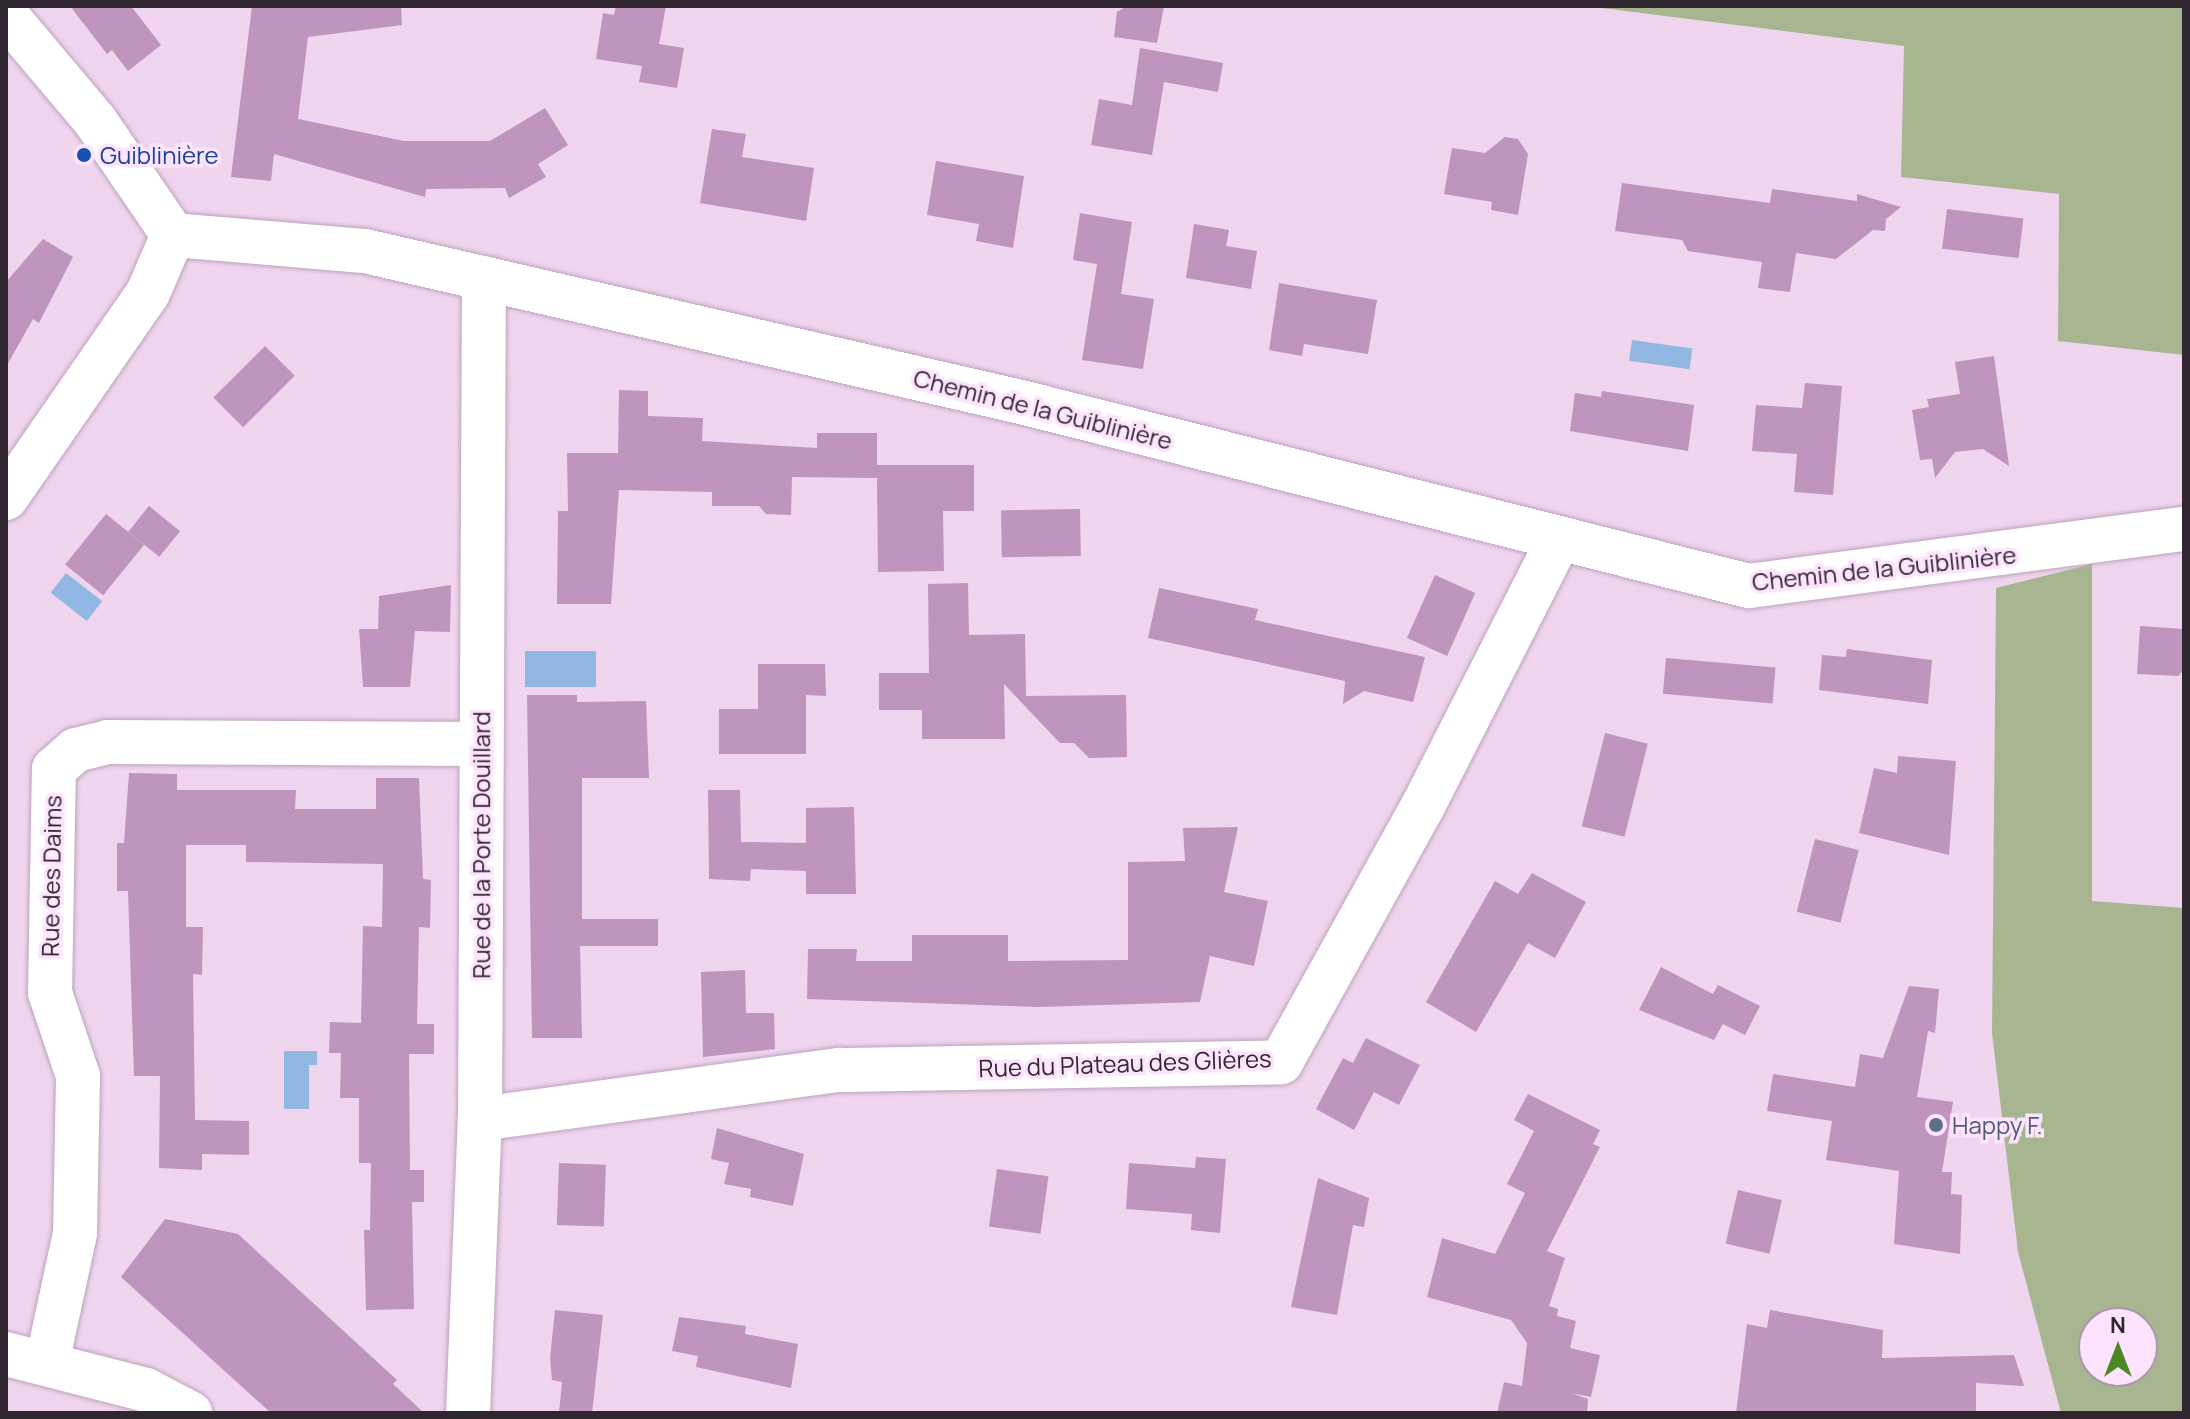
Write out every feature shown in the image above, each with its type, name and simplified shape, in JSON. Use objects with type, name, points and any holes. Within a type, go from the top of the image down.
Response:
[{"type":"street","points":[[6,15],[96,122],[173,235],[148,293],[6,498]]},
{"type":"street","name":"Chemin de la Guiblinière","points":[[173,235],[365,251],[1025,403],[1558,541],[1749,586],[2184,529]]},
{"type":"street","name":"Rue de la Porte Douillard","points":[[468,1413],[480,1119],[484,278]]},
{"type":"street","name":"Rue du Plateau des Glières","points":[[480,1119],[840,1070],[1281,1062],[1422,808],[1558,541]]},
{"type":"street","name":"Rue des Daims","points":[[26,1358],[75,1233],[78,1076],[50,993],[54,769],[76,750],[107,742],[480,744]]},
{"type":"street","points":[[26,1358],[146,1390],[190,1413]]},
{"type":"green space","points":[[1586,6],[2184,6],[2184,355],[2058,341],[2059,194],[1901,177],[1904,46]]},
{"type":"green space","points":[[2092,564],[2092,901],[2184,908],[2184,1413],[2061,1413],[2018,1252],[1992,1033],[1996,588]]},
{"type":"water","points":[[1632,340],[1692,348],[1689,369],[1629,361]]},
{"type":"water","points":[[66,573],[102,601],[87,621],[51,593]]},
{"type":"water","points":[[525,651],[596,651],[596,687],[525,687]]},
{"type":"water","points":[[284,1051],[317,1051],[317,1065],[309,1065],[309,1109],[284,1109]]},
{"type":"building","points":[[70,6],[131,6],[161,45],[128,71],[112,50],[107,54]]},
{"type":"building","points":[[252,6],[401,6],[402,25],[308,37],[298,119],[404,141],[490,141],[545,108],[568,145],[538,164],[546,177],[509,198],[505,188],[426,189],[425,197],[274,154],[271,181],[231,177]]},
{"type":"building","points":[[616,6],[666,6],[659,44],[684,48],[677,88],[639,82],[642,66],[596,59],[603,13],[614,15]]},
{"type":"building","points":[[1127,6],[1164,6],[1157,43],[1114,37],[1117,12]]},
{"type":"building","points":[[1140,48],[1223,63],[1218,92],[1164,82],[1152,155],[1091,145],[1099,99],[1132,105]]},
{"type":"building","points":[[712,129],[746,134],[742,157],[814,168],[806,221],[700,203]]},
{"type":"building","points":[[1505,137],[1518,139],[1528,154],[1518,215],[1491,210],[1492,202],[1444,194],[1452,148],[1485,153]]},
{"type":"building","points":[[936,161],[1024,176],[1013,248],[976,241],[979,224],[927,215]]},
{"type":"building","points":[[1622,183],[1770,203],[1772,189],[1857,201],[1857,194],[1901,207],[1886,219],[1885,231],[1873,230],[1836,259],[1796,253],[1790,292],[1758,288],[1762,262],[1688,251],[1682,240],[1615,231]]},
{"type":"building","points":[[1947,209],[2023,218],[2019,258],[1942,249]]},
{"type":"building","points":[[1080,213],[1132,222],[1121,294],[1154,299],[1143,369],[1082,360],[1097,264],[1073,260]]},
{"type":"building","points":[[1194,224],[1229,230],[1226,246],[1257,251],[1251,289],[1186,278]]},
{"type":"building","points":[[43,239],[73,257],[39,323],[33,319],[6,367],[6,282]]},
{"type":"building","points":[[1279,283],[1377,300],[1368,354],[1304,344],[1302,356],[1269,350]]},
{"type":"building","points":[[265,346],[295,376],[243,427],[213,398]]},
{"type":"building","points":[[1994,356],[2009,466],[1983,449],[1955,452],[1935,478],[1932,459],[1920,460],[1912,410],[1929,407],[1927,399],[1960,394],[1955,362]]},
{"type":"building","points":[[1805,383],[1842,386],[1833,495],[1794,492],[1797,454],[1752,451],[1756,405],[1802,408]]},
{"type":"building","points":[[619,390],[648,391],[648,416],[703,418],[702,441],[817,448],[817,433],[877,433],[877,465],[974,465],[974,511],[943,511],[944,571],[878,572],[877,478],[792,477],[791,515],[766,514],[759,506],[712,506],[712,492],[619,490],[611,604],[557,604],[558,511],[568,511],[567,453],[618,453]]},
{"type":"building","points":[[1602,391],[1694,405],[1688,451],[1570,431],[1575,393],[1601,397]]},
{"type":"building","points":[[149,506],[180,531],[159,557],[128,532]]},
{"type":"building","points":[[1080,509],[1081,556],[1002,557],[1001,510]]},
{"type":"building","points":[[106,514],[144,545],[103,595],[65,565]]},
{"type":"building","points":[[1435,575],[1475,593],[1447,656],[1407,638]]},
{"type":"building","points":[[968,583],[969,635],[1025,634],[1026,696],[1126,695],[1127,757],[1089,758],[1074,743],[1060,743],[1004,684],[1005,739],[922,739],[922,710],[879,710],[879,673],[929,673],[928,584]]},
{"type":"building","points":[[451,585],[450,632],[415,631],[410,687],[363,687],[359,629],[378,629],[379,596]]},
{"type":"building","points":[[1159,588],[1258,609],[1255,620],[1425,657],[1413,702],[1364,691],[1343,704],[1345,681],[1148,638]]},
{"type":"building","points":[[2140,626],[2184,629],[2184,670],[2178,676],[2137,674]]},
{"type":"building","points":[[1847,649],[1932,660],[1928,704],[1819,690],[1822,655],[1846,657]]},
{"type":"building","points":[[1666,658],[1776,668],[1772,703],[1663,694]]},
{"type":"building","points":[[758,664],[825,664],[826,696],[806,695],[806,754],[719,754],[719,709],[758,709]]},
{"type":"building","points":[[527,695],[577,695],[577,702],[646,701],[649,778],[582,778],[582,919],[658,919],[658,946],[580,946],[582,1038],[532,1038]]},
{"type":"building","points":[[1605,733],[1648,744],[1624,837],[1582,826]]},
{"type":"building","points":[[1898,756],[1956,761],[1949,855],[1859,833],[1874,768],[1897,773]]},
{"type":"building","points":[[129,773],[177,774],[177,790],[296,790],[295,809],[376,809],[376,778],[419,778],[423,879],[431,880],[430,928],[419,927],[417,1024],[434,1024],[434,1054],[409,1054],[410,1170],[424,1170],[424,1202],[412,1202],[414,1309],[366,1310],[364,1230],[370,1230],[371,1163],[359,1163],[359,1098],[340,1098],[341,1053],[329,1053],[330,1022],[361,1023],[363,926],[382,927],[383,864],[246,862],[246,845],[186,845],[186,927],[203,927],[202,975],[193,974],[195,1120],[249,1121],[249,1155],[202,1154],[202,1170],[159,1168],[160,1076],[134,1076],[128,891],[117,891],[117,843],[124,843]]},
{"type":"building","points":[[708,790],[740,790],[741,842],[806,843],[806,808],[854,807],[856,894],[806,894],[806,871],[751,869],[750,881],[709,879]]},
{"type":"building","points":[[1238,827],[1224,892],[1268,901],[1254,966],[1210,956],[1200,1002],[1038,1007],[807,999],[808,949],[857,949],[856,961],[912,961],[912,935],[1008,935],[1008,961],[1128,960],[1128,862],[1185,861],[1183,828]]},
{"type":"building","points":[[1815,839],[1859,850],[1841,923],[1797,912]]},
{"type":"building","points":[[1532,873],[1586,902],[1555,958],[1528,943],[1476,1032],[1426,1002],[1495,881],[1518,894]]},
{"type":"building","points":[[1661,967],[1713,994],[1718,985],[1760,1006],[1745,1035],[1723,1024],[1714,1040],[1639,1010]]},
{"type":"building","points":[[745,970],[746,1013],[774,1013],[775,1049],[703,1057],[701,972]]},
{"type":"building","points":[[1909,986],[1939,989],[1935,1033],[1928,1031],[1917,1097],[1953,1102],[1942,1172],[1952,1172],[1951,1194],[1962,1195],[1960,1254],[1894,1244],[1899,1171],[1826,1160],[1832,1121],[1767,1111],[1773,1074],[1855,1087],[1860,1054],[1883,1058]]},
{"type":"building","points":[[1366,1038],[1420,1065],[1399,1105],[1374,1092],[1354,1130],[1316,1109],[1343,1058],[1353,1063]]},
{"type":"building","points":[[1528,1094],[1600,1130],[1593,1144],[1600,1147],[1547,1251],[1565,1258],[1549,1306],[1558,1309],[1557,1316],[1576,1321],[1570,1348],[1600,1355],[1591,1397],[1571,1393],[1588,1399],[1587,1413],[1497,1413],[1504,1382],[1522,1386],[1527,1343],[1511,1320],[1427,1297],[1442,1238],[1495,1254],[1525,1193],[1507,1184],[1534,1131],[1514,1120]]},
{"type":"building","points":[[717,1128],[804,1154],[793,1206],[750,1197],[751,1189],[724,1184],[729,1163],[711,1159]]},
{"type":"building","points":[[1196,1157],[1226,1159],[1220,1233],[1191,1230],[1192,1214],[1126,1209],[1129,1163],[1195,1168]]},
{"type":"building","points":[[559,1163],[606,1165],[604,1227],[557,1225]]},
{"type":"building","points":[[997,1169],[1048,1176],[1040,1234],[989,1226]]},
{"type":"building","points":[[1318,1178],[1369,1198],[1364,1227],[1353,1225],[1337,1315],[1291,1307]]},
{"type":"building","points":[[1738,1190],[1782,1200],[1769,1254],[1726,1244]]},
{"type":"building","points":[[165,1219],[238,1234],[397,1380],[393,1384],[424,1413],[271,1413],[121,1277]]},
{"type":"building","points":[[555,1310],[603,1315],[592,1413],[559,1413],[562,1382],[552,1380],[550,1358]]},
{"type":"building","points":[[1770,1310],[1883,1330],[1882,1358],[2014,1355],[2024,1386],[1976,1383],[1976,1413],[1736,1413],[1747,1324],[1767,1328]]},
{"type":"building","points":[[679,1317],[746,1326],[745,1334],[798,1344],[791,1388],[696,1367],[698,1356],[672,1351]]},
{"type":"place","name":"Guiblinière","points":[[84,155]]},
{"type":"place","name":"Happy F.","points":[[1936,1125]]}]
